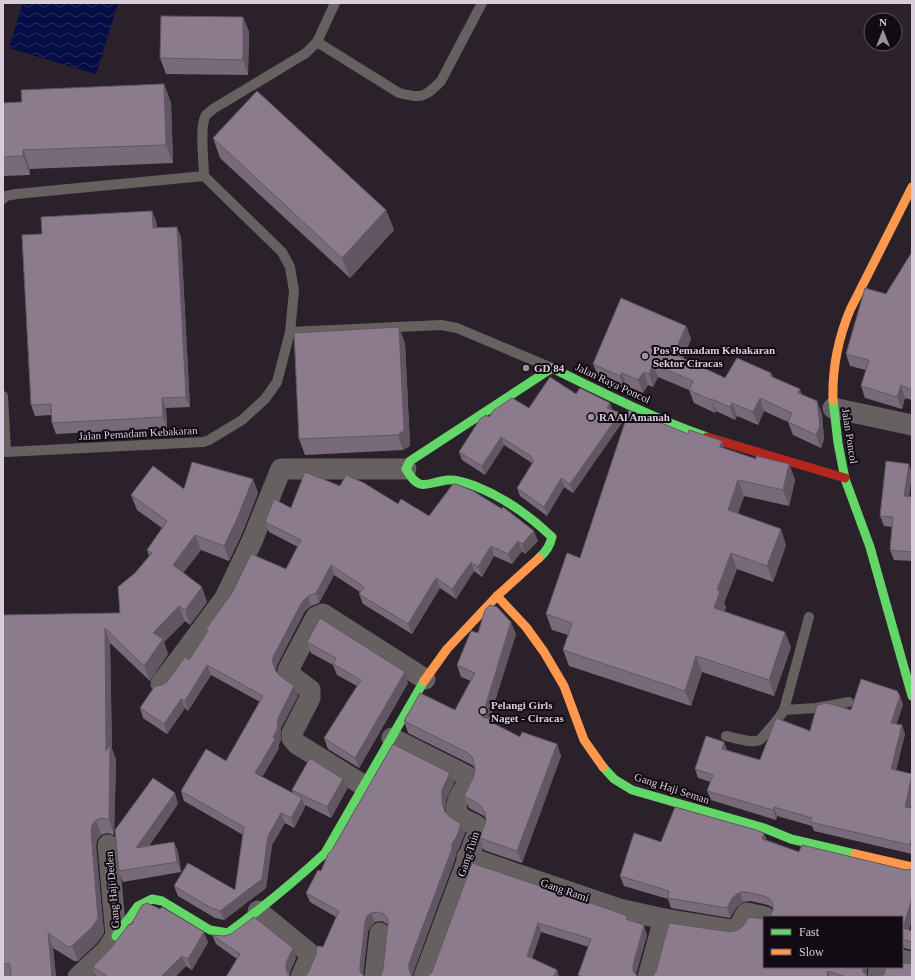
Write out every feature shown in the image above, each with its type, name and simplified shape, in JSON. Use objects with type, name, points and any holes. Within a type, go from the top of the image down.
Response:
[{"type":"street","name":"Jalan Poncol","points":[[912,187],[842,328],[836,350],[832,376],[833,408],[838,446],[845,478],[869,542],[906,653],[912,696]]},
{"type":"street","points":[[161,684],[224,598],[252,541],[281,469],[406,469],[410,461],[552,368]]},
{"type":"street","name":"Jalan Raya Poncol","points":[[552,368],[682,428],[845,478]]},
{"type":"street","points":[[833,408],[912,425]]},
{"type":"street","name":"Gang Haji Deden","points":[[78,977],[107,950],[138,906],[152,900],[162,901],[210,930],[228,933],[238,924],[258,911],[306,871],[325,853],[425,679],[447,649],[497,596],[546,552],[551,543],[552,537],[546,530],[504,500],[461,481],[449,479],[431,484],[420,484],[410,476],[406,469]]},
{"type":"street","name":"Gang Haji Seman","points":[[497,596],[526,627],[544,652],[564,686],[584,740],[599,763],[614,779],[632,790],[764,828],[791,839],[912,867]]},
{"type":"street","points":[[363,785],[297,744],[292,738],[292,733],[310,698],[310,690],[290,675],[288,670],[316,617],[323,614],[425,679]]},
{"type":"street","name":"Gang Tuin","points":[[392,738],[468,777],[468,782],[457,801],[457,813],[461,819],[476,824],[478,829],[424,977]]},
{"type":"street","name":"Gang Haji Deden","points":[[108,845],[116,936]]},
{"type":"street","name":"Gang Rami","points":[[467,857],[619,909],[664,919],[736,930],[747,913],[763,917]]},
{"type":"street","points":[[258,911],[308,952],[309,959],[301,977]]},
{"type":"street","points":[[648,977],[664,919]]},
{"type":"street","points":[[375,977],[380,933]]},
{"type":"lane","points":[[3,199],[6,196],[16,194],[204,176],[203,124],[206,116],[213,109],[306,53],[317,42],[335,3]]},
{"type":"lane","points":[[317,42],[399,93],[412,97],[424,96],[432,91],[441,82],[482,3]]},
{"type":"lane","name":"Jalan Pemadam Kebakaran","points":[[3,396],[4,452],[197,443],[209,440],[242,420],[265,399],[277,382],[290,332],[294,291],[290,267],[282,252],[204,176]]},
{"type":"lane","name":"Jalan Raya Poncol","points":[[290,332],[441,325],[457,328],[552,368]]},
{"type":"lane","points":[[726,736],[749,741],[757,741],[760,740],[778,720],[784,710],[809,617]]},
{"type":"lane","points":[[784,710],[816,708],[849,702]]},
{"type":"water","points":[[23,3],[118,3],[96,74],[9,48]]},
{"type":"building","points":[[161,16],[243,17],[243,60],[160,58]]},
{"type":"building","points":[[164,84],[166,145],[23,150],[23,156],[3,157],[3,103],[22,102],[21,90]]},
{"type":"building","points":[[257,91],[386,210],[342,258],[213,138]]},
{"type":"building","points":[[152,211],[153,228],[177,227],[186,397],[162,398],[163,417],[52,423],[51,404],[31,405],[22,235],[42,234],[41,217]]},
{"type":"building","points":[[912,252],[912,390],[901,385],[897,397],[861,386],[869,360],[846,354],[865,288],[886,294]]},
{"type":"building","points":[[621,298],[686,326],[674,354],[725,378],[737,358],[771,373],[770,376],[800,389],[798,393],[817,401],[820,426],[816,435],[788,422],[792,413],[760,398],[753,412],[732,403],[730,407],[689,390],[693,381],[653,364],[649,374],[644,372],[638,380],[622,373],[620,376],[593,364]]},
{"type":"building","points":[[399,327],[404,430],[398,435],[299,439],[294,333]]},
{"type":"building","points":[[550,377],[576,394],[580,388],[610,403],[607,408],[620,413],[570,484],[561,478],[544,507],[517,488],[534,461],[531,459],[532,457],[501,437],[482,466],[459,452],[480,419],[486,415],[489,417],[494,410],[512,398],[529,408]]},
{"type":"building","points":[[629,410],[688,434],[689,430],[722,441],[720,447],[756,459],[756,456],[789,464],[783,490],[738,480],[728,510],[781,529],[767,566],[731,553],[717,590],[720,591],[714,608],[785,632],[769,680],[696,656],[685,691],[563,650],[572,623],[546,614],[567,553],[580,558]]},
{"type":"building","points":[[886,461],[909,464],[904,496],[912,497],[912,552],[890,550],[893,517],[880,516]]},
{"type":"building","points":[[192,462],[253,479],[224,546],[195,535],[173,565],[202,587],[185,610],[179,606],[153,633],[163,639],[144,666],[105,628],[106,751],[110,745],[109,820],[102,818],[96,820],[92,825],[91,831],[98,918],[92,927],[72,946],[68,947],[48,933],[52,977],[11,977],[10,964],[3,964],[3,615],[120,613],[118,587],[135,573],[152,553],[147,550],[167,521],[131,495],[153,466],[184,489]]},
{"type":"building","points":[[305,472],[340,486],[346,475],[364,483],[398,504],[401,499],[429,516],[453,484],[456,484],[473,491],[502,509],[503,507],[534,531],[522,544],[518,541],[508,554],[491,546],[478,567],[471,562],[452,589],[436,578],[408,624],[359,594],[364,587],[331,565],[316,593],[308,596],[302,602],[272,660],[275,670],[279,675],[294,686],[278,718],[277,730],[273,737],[275,739],[255,773],[302,798],[291,818],[281,813],[268,836],[262,879],[220,911],[211,908],[174,886],[188,863],[235,890],[244,827],[181,791],[206,749],[226,761],[263,696],[207,665],[185,701],[181,699],[164,724],[140,708],[155,686],[162,685],[167,682],[185,657],[189,660],[208,631],[206,629],[232,593],[251,554],[286,569],[301,540],[265,522],[274,499],[291,508]]},
{"type":"building","points":[[490,605],[497,607],[511,622],[482,717],[489,719],[489,721],[520,737],[522,732],[557,744],[517,851],[480,838],[486,821],[485,812],[479,804],[464,796],[474,776],[475,768],[472,757],[468,753],[404,721],[420,693],[455,710],[475,673],[457,665],[471,631],[478,633],[485,610]]},
{"type":"building","points":[[320,618],[405,672],[355,758],[324,738],[361,680],[333,664],[336,658],[307,642]]},
{"type":"building","points":[[861,679],[897,691],[900,696],[891,723],[902,725],[891,769],[912,774],[905,807],[912,808],[912,836],[910,845],[810,822],[812,818],[774,807],[773,810],[707,791],[713,775],[695,769],[706,736],[724,742],[722,749],[760,760],[776,718],[810,731],[817,705],[827,703],[851,710]]},
{"type":"building","points":[[393,744],[450,773],[442,790],[442,803],[445,812],[461,824],[456,838],[452,843],[452,849],[409,963],[411,975],[414,977],[378,977],[381,975],[383,969],[388,919],[384,914],[378,912],[371,913],[367,916],[365,922],[360,972],[365,977],[304,977],[308,973],[316,954],[317,946],[323,947],[339,911],[306,893],[318,870],[321,871],[328,854],[332,850]]},
{"type":"building","points":[[310,758],[343,779],[327,807],[292,790]]},
{"type":"building","points":[[153,778],[175,793],[136,848],[174,842],[177,862],[119,871],[115,830]]},
{"type":"building","points":[[675,807],[756,830],[764,833],[762,839],[799,852],[802,845],[906,870],[912,869],[912,898],[903,928],[903,916],[770,916],[773,910],[773,904],[770,899],[746,892],[740,892],[732,898],[727,908],[668,898],[669,891],[620,876],[634,833],[661,842]]},
{"type":"building","points":[[472,863],[614,911],[627,916],[626,919],[644,925],[633,965],[633,971],[638,977],[584,977],[578,975],[591,939],[538,923],[527,956],[557,970],[553,977],[427,977],[432,972]]},
{"type":"building","points":[[147,903],[160,909],[162,907],[204,932],[188,959],[182,956],[161,977],[108,977],[93,967],[111,948],[129,924],[131,925],[142,905]]},
{"type":"building","points":[[254,917],[293,948],[286,963],[288,975],[291,977],[226,977],[240,954],[212,935],[224,936],[231,934]]},
{"type":"building","points":[[749,917],[763,919],[763,968],[863,968],[863,972],[868,977],[846,977],[828,971],[827,977],[651,977],[656,971],[669,923],[731,932],[738,930],[743,926]]},
{"type":"building","points":[[903,928],[912,931],[912,942],[903,939]]},
{"type":"building","points":[[903,963],[912,964],[912,977],[881,977],[884,974],[886,968],[903,968]]},
{"type":"traffic: fast","points":[[539,558],[547,549],[552,537],[535,522],[506,501],[475,486],[455,480],[441,481],[424,485],[420,484],[411,477],[406,469],[410,461],[552,368],[609,396],[687,430],[707,437]]},
{"type":"traffic: fast","points":[[833,400],[838,443],[845,479],[870,547],[912,696]]},
{"type":"traffic: fast","points":[[116,936],[138,906],[152,899],[162,901],[210,930],[228,933],[278,894],[325,853],[424,681]]},
{"type":"traffic: fast","points":[[603,767],[614,779],[632,790],[764,828],[791,839],[855,854]]},
{"type":"traffic: slow","points":[[833,400],[835,365],[839,343],[850,310],[912,187]]},
{"type":"traffic: slow","points":[[424,681],[447,649],[497,596],[539,558]]},
{"type":"traffic: slow","points":[[497,596],[526,627],[544,652],[564,686],[584,740],[603,767]]},
{"type":"traffic: slow","points":[[855,854],[912,867]]},
{"type":"traffic: jam","points":[[707,437],[845,478]]},
{"type":"place","name":"Pos Pemadam Kebakaran Sektor Ciracas","points":[[645,356]]},
{"type":"place","name":"GD 84","points":[[526,368]]},
{"type":"place","name":"RA Al Amanah","points":[[591,417]]},
{"type":"place","name":"Pelangi Girls Naget - Ciracas","points":[[483,711]]}]
